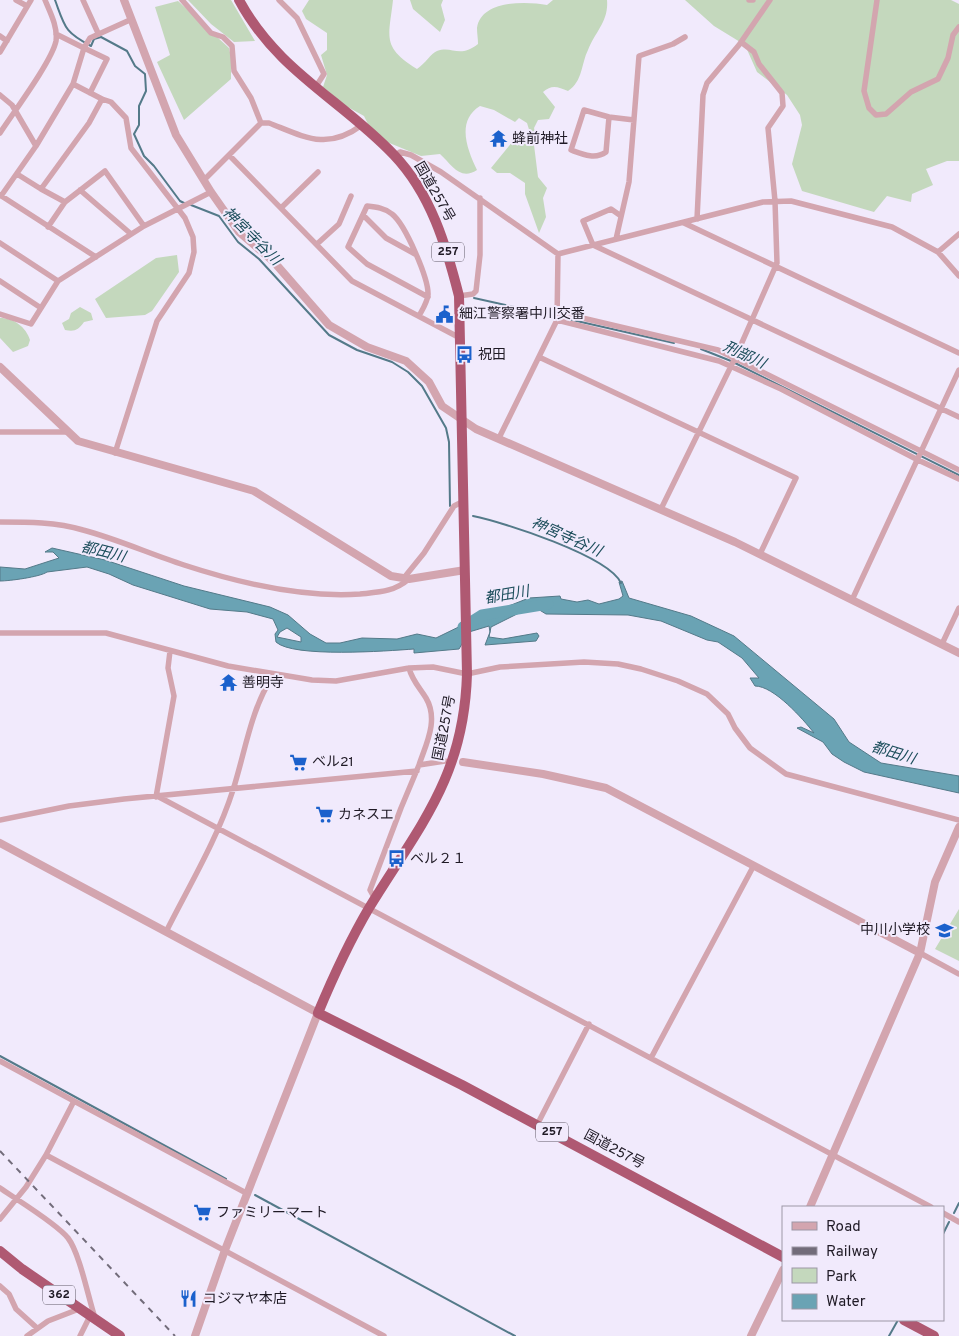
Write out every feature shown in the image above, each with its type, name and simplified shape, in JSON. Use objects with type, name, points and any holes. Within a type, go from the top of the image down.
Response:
[{"type":"highway","name":"国道257号","points":[[238,0],[267,42],[286,63],[362,125],[395,156],[416,184],[432,212],[445,241],[459,296],[462,339],[467,672],[466,700],[459,743],[450,770],[433,809],[372,904],[342,956],[318,1013],[537,1125],[782,1256]]},
{"type":"highway","name":"362","points":[[0,1251],[79,1309],[120,1336]]},
{"type":"highway","points":[[906,1321],[934,1336]]},
{"type":"street","points":[[16,0],[27,6]]},
{"type":"street","points":[[0,52],[30,0]]},
{"type":"street","points":[[0,133],[56,42],[56,34],[45,0]]},
{"type":"street","points":[[83,0],[98,33]]},
{"type":"street","points":[[124,0],[176,135],[211,192],[239,232],[274,262],[328,325],[367,346],[406,360],[429,382],[442,406],[463,422],[760,554],[959,653]]},
{"type":"street","points":[[182,0],[211,34],[223,37],[232,46],[234,71],[251,98],[261,123]]},
{"type":"street","points":[[279,0],[297,18],[324,74],[316,88]]},
{"type":"street","points":[[697,219],[703,95],[707,83],[741,42],[770,0]]},
{"type":"street","points":[[877,0],[864,91],[869,108],[876,116],[886,114],[911,92],[938,79],[948,58],[953,34],[959,27]]},
{"type":"street","points":[[96,257],[1,196],[36,146],[73,84],[84,48],[89,40],[98,33],[132,19]]},
{"type":"street","points":[[56,34],[107,60],[90,93]]},
{"type":"street","points":[[0,36],[7,40]]},
{"type":"street","points":[[616,239],[629,182],[639,56],[673,44],[684,37]]},
{"type":"street","points":[[661,509],[733,362],[775,268],[775,202],[768,128],[783,106],[782,93],[758,64],[754,52],[741,42]]},
{"type":"street","points":[[73,84],[111,102],[121,111],[126,118],[131,148],[179,207],[193,237],[194,252],[189,273],[157,321],[116,453]]},
{"type":"street","points":[[0,95],[12,105],[14,112],[36,146]]},
{"type":"street","points":[[41,189],[89,123],[102,99]]},
{"type":"street","points":[[609,118],[606,152],[600,156],[586,155],[571,150],[584,110],[609,118],[634,120]]},
{"type":"street","points":[[204,180],[261,123],[268,123],[322,141],[342,138],[362,125]]},
{"type":"street","points":[[395,156],[400,152],[411,155],[441,172],[558,254]]},
{"type":"street","points":[[229,155],[352,281],[462,339]]},
{"type":"street","points":[[48,227],[65,202],[105,171],[144,226]]},
{"type":"street","points":[[280,208],[318,172]]},
{"type":"street","points":[[17,174],[65,202]]},
{"type":"street","points":[[80,190],[131,234]]},
{"type":"street","points":[[0,314],[31,324],[58,281],[144,226],[211,192]]},
{"type":"street","points":[[317,244],[339,224],[351,196]]},
{"type":"street","points":[[459,296],[473,294],[476,291],[480,255],[480,198]]},
{"type":"street","points":[[558,254],[762,202],[791,201],[892,227],[938,252],[959,276]]},
{"type":"street","points":[[419,316],[428,298],[428,284],[416,254],[393,215],[379,207],[367,206],[348,247],[367,264],[428,298]]},
{"type":"street","points":[[621,216],[611,209],[583,221],[593,245],[959,417]]},
{"type":"street","points":[[363,215],[386,238],[416,254]]},
{"type":"street","points":[[684,223],[775,268],[869,309],[959,353]]},
{"type":"street","points":[[938,252],[959,234]]},
{"type":"street","points":[[0,243],[58,281]]},
{"type":"street","points":[[499,438],[539,358],[557,316],[558,254]]},
{"type":"street","points":[[0,281],[41,308]]},
{"type":"street","points":[[557,316],[697,344],[920,456],[959,479]]},
{"type":"street","points":[[557,316],[733,362],[838,418],[920,456],[959,470]]},
{"type":"street","points":[[539,358],[796,478],[760,554]]},
{"type":"street","points":[[0,367],[78,442],[254,491],[391,576],[406,579],[465,570]]},
{"type":"street","points":[[852,600],[959,370]]},
{"type":"street","points":[[0,432],[69,432]]},
{"type":"street","points":[[0,522],[36,522],[83,529],[186,566],[245,582],[315,594],[345,595],[388,591],[399,588],[454,506],[464,501]]},
{"type":"street","points":[[942,644],[959,608]]},
{"type":"street","points":[[0,633],[106,633],[170,651],[273,675],[336,681],[408,668],[433,667],[467,672],[500,667],[584,662],[618,664],[661,675],[707,694],[728,714],[734,728],[750,748],[786,774],[959,820]]},
{"type":"street","points":[[158,797],[174,696],[168,668],[170,651]]},
{"type":"street","points":[[372,904],[370,890],[400,808],[418,768],[432,718],[426,699],[411,677],[408,668]]},
{"type":"street","points":[[166,932],[219,828],[234,790],[252,716],[260,696],[273,675]]},
{"type":"street","points":[[0,820],[69,806],[234,790],[418,768],[445,761]]},
{"type":"street","points":[[463,762],[543,774],[599,785],[959,974]]},
{"type":"street","points":[[158,797],[372,904],[651,1058],[930,1206]]},
{"type":"street","points":[[810,1206],[920,953],[935,882],[959,828]]},
{"type":"street","points":[[0,844],[318,1013],[225,1250],[195,1336]]},
{"type":"street","points":[[651,1058],[753,867]]},
{"type":"street","points":[[537,1125],[589,1024]]},
{"type":"street","points":[[0,1061],[248,1194]]},
{"type":"street","points":[[0,1219],[16,1200],[46,1155],[74,1102]]},
{"type":"street","points":[[46,1155],[384,1336]]},
{"type":"street","points":[[0,1188],[55,1227],[69,1240],[75,1251],[92,1318],[80,1336]]},
{"type":"street","points":[[944,1214],[959,1222]]},
{"type":"street","points":[[751,1336],[782,1272]]},
{"type":"street","points":[[0,1286],[9,1294],[16,1309],[37,1328]]},
{"type":"street","points":[[27,1336],[56,1316],[79,1309]]},
{"type":"green space","points":[[188,0],[231,0],[255,41],[234,42],[211,24]]},
{"type":"green space","points":[[309,0],[393,0],[389,32],[390,40],[398,54],[417,69],[437,51],[447,49],[466,51],[478,44],[477,28],[480,19],[495,7],[517,3],[547,5],[553,0],[607,0],[604,20],[588,50],[581,72],[573,87],[568,91],[552,87],[543,92],[555,107],[549,119],[538,120],[534,128],[538,177],[547,188],[543,198],[546,217],[539,233],[525,194],[525,183],[510,173],[497,173],[491,168],[513,141],[521,141],[531,136],[527,123],[519,118],[515,122],[494,110],[480,106],[468,119],[466,127],[467,144],[477,170],[466,174],[452,167],[440,154],[421,156],[387,142],[371,130],[364,116],[346,106],[323,87],[327,75],[321,55],[327,50],[327,33],[306,19],[302,11]]},
{"type":"green space","points":[[410,0],[443,0],[441,5],[445,20],[440,32],[413,9]]},
{"type":"green space","points":[[685,0],[951,0],[959,4],[959,161],[947,161],[926,169],[933,185],[912,194],[911,202],[887,196],[874,212],[802,191],[792,164],[802,125],[800,115],[787,95],[757,72],[745,45],[714,26]]},
{"type":"green space","points":[[178,1],[229,48],[231,57],[231,79],[184,120],[157,62],[170,55],[155,7]]},
{"type":"green space","points":[[177,255],[179,272],[152,311],[145,315],[106,318],[95,299],[156,258]]},
{"type":"green space","points":[[80,307],[91,313],[93,320],[84,322],[76,330],[65,330],[62,323],[69,319],[71,313]]},
{"type":"green space","points":[[0,318],[5,318],[19,324],[26,331],[30,340],[28,346],[13,352],[0,338]]},
{"type":"green space","points":[[959,909],[959,961],[935,949]]},
{"type":"water","points":[[52,548],[105,560],[184,586],[270,607],[288,615],[310,634],[326,643],[340,643],[362,638],[397,639],[417,634],[436,638],[473,620],[529,598],[560,596],[561,599],[577,602],[588,600],[599,604],[619,599],[623,596],[619,582],[622,581],[629,598],[691,616],[734,636],[834,719],[849,742],[881,763],[959,776],[959,793],[864,772],[844,762],[832,754],[823,742],[797,728],[801,727],[814,733],[788,704],[771,691],[755,686],[750,678],[759,678],[742,658],[718,642],[707,640],[661,621],[628,615],[546,614],[533,606],[491,627],[490,632],[489,626],[469,632],[459,649],[414,653],[414,649],[341,652],[301,650],[286,647],[276,642],[275,634],[278,630],[273,619],[247,612],[210,609],[133,585],[87,567],[0,581],[0,567],[25,569],[59,558],[53,552],[45,552]],"holes":[[[287,628],[301,637],[301,642],[277,637],[280,632]]]},
{"type":"water","points":[[490,632],[489,637],[503,639],[537,633],[539,636],[536,641],[485,645]]},
{"type":"waterway","name":"神宮寺谷川","points":[[55,0],[64,23],[75,37],[91,46],[94,39],[101,37],[127,51],[135,66],[145,74],[146,91],[139,106],[139,125],[134,134],[144,156],[154,166],[180,201],[184,203]]},
{"type":"waterway","name":"神宮寺谷川","points":[[191,205],[219,216],[238,242],[259,259],[329,335],[357,350],[392,362],[408,372],[422,386],[446,428],[449,442],[450,506]]},
{"type":"waterway","name":"刑部川","points":[[474,298],[555,316]]},
{"type":"waterway","name":"刑部川","points":[[559,317],[674,343]]},
{"type":"waterway","name":"刑部川","points":[[701,349],[731,361]]},
{"type":"waterway","name":"刑部川","points":[[735,363],[959,475]]},
{"type":"waterway","name":"神宮寺谷川","points":[[473,516],[507,525],[577,552],[597,562],[612,573],[621,583]]},
{"type":"waterway","name":"都田川","points":[[463,627],[482,615],[548,604]]},
{"type":"waterway","points":[[0,1056],[226,1179]]},
{"type":"waterway","points":[[255,1195],[515,1336]]},
{"type":"waterway","points":[[954,1213],[959,1203]]},
{"type":"waterway","points":[[944,1232],[949,1222]]},
{"type":"waterway","points":[[889,1336],[897,1321]]},
{"type":"railway","points":[[0,1151],[175,1336]]},
{"type":"place","name":"蜂前神社","points":[[498,139]]},
{"type":"place","name":"細江警察署中川交番","points":[[445,314]]},
{"type":"place","name":"祝田","points":[[464,355]]},
{"type":"place","name":"善明寺","points":[[228,683]]},
{"type":"place","name":"ベル21","points":[[298,762]]},
{"type":"place","name":"カネスエ","points":[[324,815]]},
{"type":"place","name":"ベル２１","points":[[396,859]]},
{"type":"place","name":"中川小学校","points":[[944,930]]},
{"type":"place","name":"ファミリーマート","points":[[202,1213]]},
{"type":"place","name":"コジマヤ本店","points":[[189,1299]]}]
